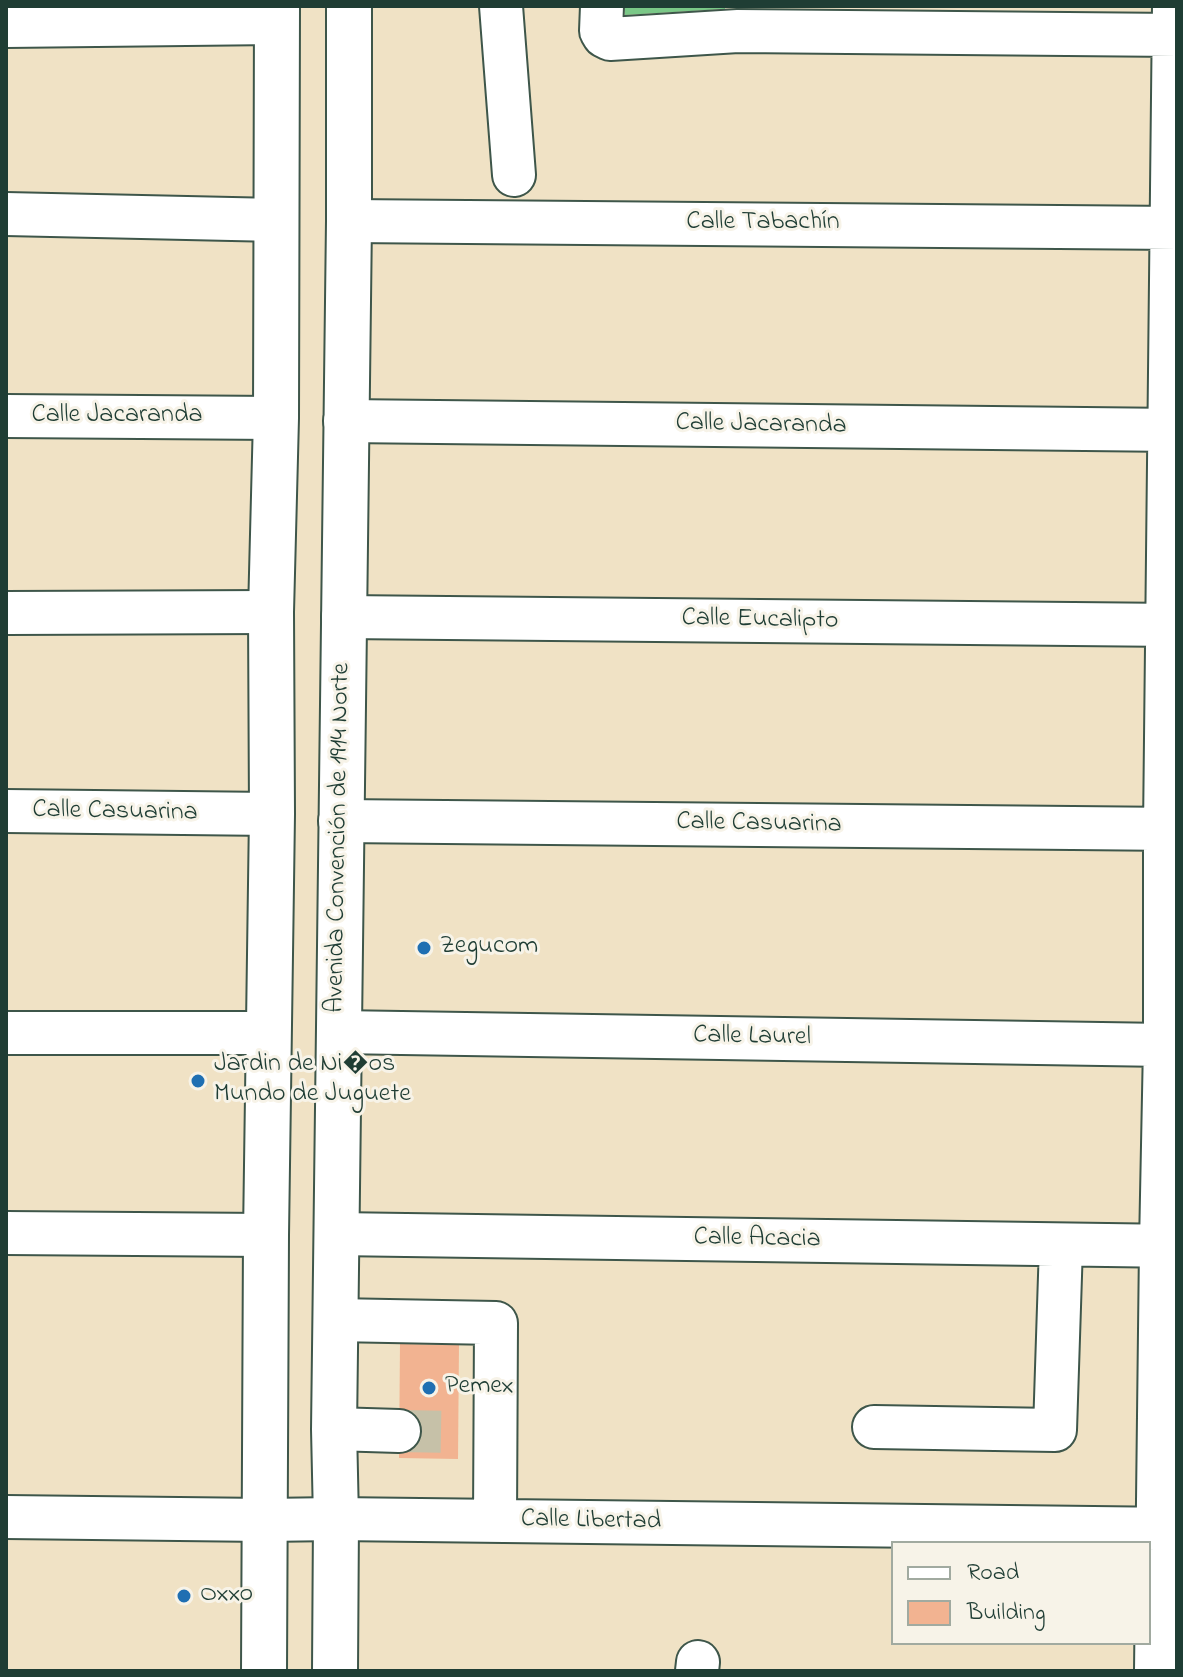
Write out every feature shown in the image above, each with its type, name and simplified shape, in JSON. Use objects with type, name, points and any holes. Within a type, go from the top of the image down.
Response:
[{"type":"main road","name":"Avenida Convención de 1914 Norte","points":[[335,1671],[334,1429],[349,6]]},
{"type":"main road","points":[[264,1671],[277,14]]},
{"type":"street","points":[[501,6],[514,175]]},
{"type":"street","points":[[602,6],[601,31],[610,39],[737,19],[1175,25],[1167,1529],[1156,1671]]},
{"type":"street","points":[[6,26],[277,14]]},
{"type":"street","points":[[6,214],[277,220]]},
{"type":"street","name":"Calle Tabachín","points":[[349,221],[1174,228]]},
{"type":"street","name":"Calle Jacaranda","points":[[6,416],[276,418]]},
{"type":"street","name":"Calle Jacaranda","points":[[345,421],[1173,430]]},
{"type":"street","points":[[6,613],[271,612]]},
{"type":"street","name":"Calle Eucalipto","points":[[343,617],[1172,625]]},
{"type":"street","name":"Calle Casuarina","points":[[6,811],[272,814]]},
{"type":"street","name":"Calle Casuarina","points":[[340,821],[1171,829]]},
{"type":"street","name":"Calle Laurel","points":[[338,1032],[1171,1044]]},
{"type":"street","points":[[6,1033],[269,1033]]},
{"type":"street","points":[[6,1233],[266,1235]]},
{"type":"street","name":"Calle Acacia","points":[[336,1234],[1169,1246]]},
{"type":"street","points":[[874,1427],[1055,1430],[1061,1245]]},
{"type":"street","points":[[335,1320],[496,1323],[476,1432],[495,1521]]},
{"type":"street","points":[[334,1429],[399,1431]]},
{"type":"street","name":"Calle Libertad","points":[[6,1517],[1167,1529]]},
{"type":"green space","points":[[624,6],[725,6],[725,9],[625,15]]},
{"type":"building","name":"Pemex","points":[[400,1344],[459,1345],[458,1459],[399,1458]]},
{"type":"tunnel","points":[[399,1431],[458,1432]]},
{"type":"place","name":"Zegucom","points":[[424,948]]},
{"type":"place","name":"Jardin de Ni�os Mundo de Juguete","points":[[198,1081]]},
{"type":"place","name":"Pemex","points":[[429,1388]]},
{"type":"place","name":"Oxxo","points":[[184,1596]]}]
